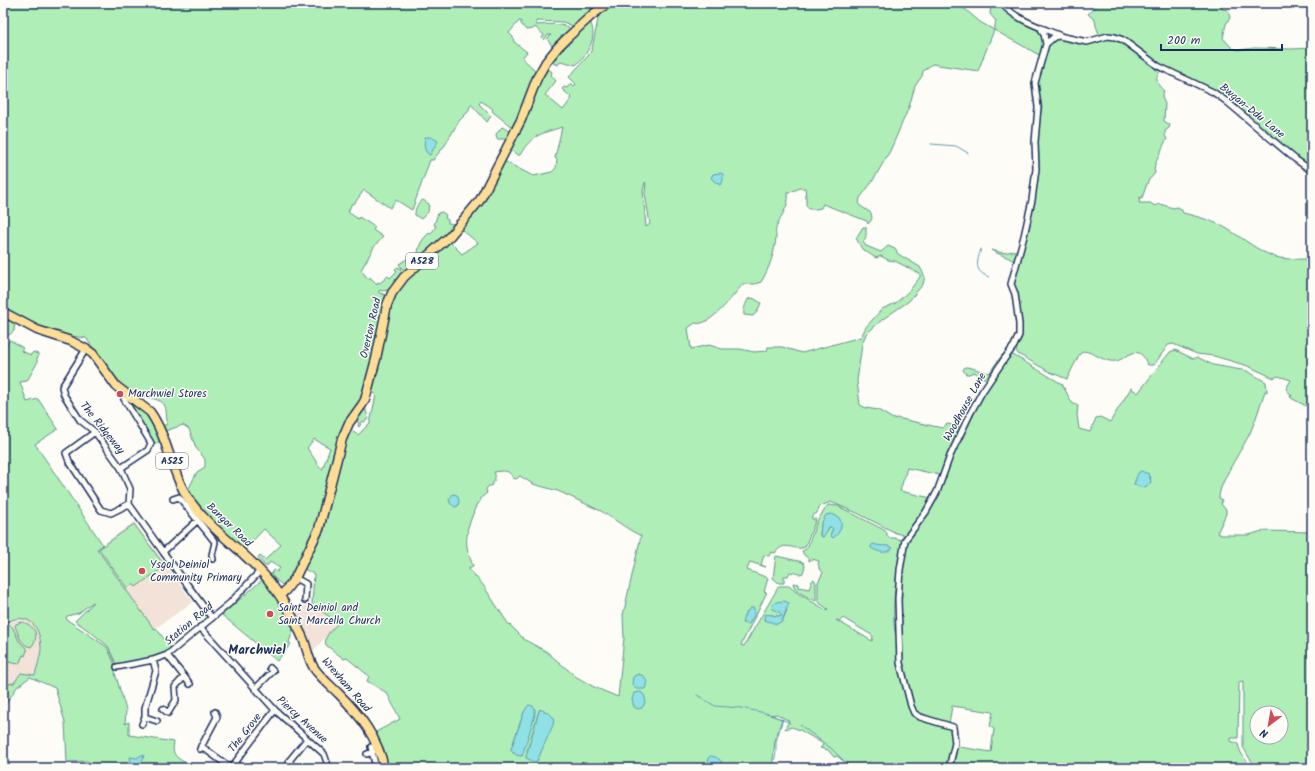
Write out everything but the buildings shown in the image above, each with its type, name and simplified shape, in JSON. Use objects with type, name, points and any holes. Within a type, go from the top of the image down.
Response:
[{"type":"main road","name":"Overton Road","points":[[280,595],[295,578],[319,529],[342,439],[349,423],[364,400],[376,358],[387,305],[392,293],[404,277],[450,236],[477,205],[521,120],[537,78],[546,62],[568,37],[592,15],[608,3]]},
{"type":"main road","name":"Bangor Road","points":[[3,312],[37,330],[71,341],[93,354],[116,386],[145,408],[155,418],[182,488],[194,506],[206,521],[260,571],[280,595]]},
{"type":"main road","name":"Wrexham Road","points":[[280,595],[302,635],[309,658],[314,668],[352,707],[364,722],[375,740],[384,768]]},
{"type":"street","name":"Bwgan-Ddu Lane","points":[[1002,3],[1011,13],[1062,37],[1087,42],[1108,36],[1123,40],[1158,66],[1213,92],[1226,101],[1295,159],[1312,171]]},
{"type":"street","points":[[1040,27],[1044,34],[1046,44],[1054,37],[1062,37]]},
{"type":"street","name":"Woodhouse Lane","points":[[949,768],[955,743],[953,727],[920,717],[914,713],[902,673],[898,599],[900,570],[905,540],[926,512],[937,492],[950,456],[971,412],[1004,358],[1014,346],[1019,335],[1015,294],[1011,284],[1032,200],[1036,169],[1035,142],[1038,107],[1035,84],[1046,44]]},
{"type":"street","name":"The Ridgeway","points":[[86,349],[62,387],[62,390],[80,420],[95,432],[121,468],[130,489],[129,504]]},
{"type":"street","points":[[121,468],[148,450],[151,443],[125,406],[124,399]]},
{"type":"street","points":[[95,432],[66,453],[69,461],[102,510],[111,513],[129,504],[212,618]]},
{"type":"street","points":[[177,497],[215,542],[212,554],[213,559]]},
{"type":"street","points":[[163,552],[198,521]]},
{"type":"street","name":"Station Road","points":[[117,667],[153,660],[167,655],[230,603],[260,571]]},
{"type":"street","points":[[295,578],[307,584],[305,600]]},
{"type":"street","name":"Piercy Avenue","points":[[200,627],[275,710],[324,754],[330,768]]},
{"type":"street","points":[[167,655],[190,684]]},
{"type":"street","points":[[142,724],[156,671],[153,660]]},
{"type":"street","points":[[255,689],[273,671],[270,668]]},
{"type":"street","points":[[163,709],[168,713],[176,700],[175,687],[184,677]]},
{"type":"street","name":"The Grove","points":[[231,768],[275,710]]},
{"type":"street","points":[[217,716],[201,748],[231,768]]},
{"type":"street","points":[[145,717],[157,721]]},
{"type":"street","points":[[294,768],[288,760],[307,739]]},
{"type":"street","points":[[367,754],[372,750],[376,768]]},
{"type":"shaded area","name":"Ysgol Deiniol Community Primary","points":[[134,522],[193,602],[154,629],[97,549]]},
{"type":"shaded area","points":[[310,603],[339,623],[311,653],[294,614],[301,611],[300,608]]},
{"type":"shaded area","points":[[28,619],[33,622],[39,634],[41,651],[35,675],[21,673],[3,698],[3,623]]},
{"type":"green space","points":[[3,3],[348,3],[360,8],[364,3],[604,3],[575,27],[563,22],[536,21],[536,25],[560,25],[572,30],[553,47],[547,39],[551,35],[548,35],[544,40],[542,38],[544,35],[535,27],[533,29],[526,30],[521,24],[521,21],[519,21],[509,33],[513,37],[514,42],[527,52],[522,58],[536,71],[528,96],[513,128],[493,112],[492,108],[481,101],[479,104],[491,116],[487,122],[471,104],[468,112],[459,121],[445,145],[433,160],[430,160],[412,210],[396,200],[390,208],[364,190],[354,204],[352,203],[348,212],[358,219],[359,217],[375,227],[373,230],[383,237],[374,247],[361,270],[369,280],[370,277],[377,284],[388,276],[390,278],[397,271],[395,269],[398,267],[402,273],[388,290],[380,290],[378,292],[385,295],[386,299],[363,399],[341,431],[321,514],[295,574],[282,585],[271,575],[274,570],[277,572],[280,568],[270,562],[267,566],[265,566],[258,558],[260,556],[265,560],[281,545],[264,529],[244,550],[200,508],[187,492],[197,472],[205,467],[205,459],[196,448],[189,429],[183,425],[165,431],[163,426],[167,424],[167,416],[165,407],[161,401],[144,396],[142,399],[123,387],[86,338],[53,331],[23,318],[3,307]],"holes":[[[314,439],[330,448],[322,470],[307,448]]]},
{"type":"green space","points":[[618,3],[958,3],[980,22],[994,30],[978,71],[932,64],[923,71],[922,76],[915,86],[909,107],[890,151],[872,182],[860,198],[859,205],[871,213],[872,218],[868,224],[867,221],[823,204],[821,208],[809,209],[806,205],[805,188],[800,188],[788,193],[788,202],[776,229],[773,254],[761,282],[755,284],[743,284],[728,302],[708,320],[701,323],[695,323],[688,328],[691,349],[709,345],[722,349],[740,349],[754,352],[767,351],[768,347],[782,347],[802,353],[861,337],[866,327],[882,309],[896,303],[910,290],[920,277],[920,274],[895,261],[888,260],[881,256],[876,258],[862,249],[856,238],[863,227],[866,227],[866,237],[863,242],[866,246],[881,252],[888,246],[895,249],[898,254],[920,267],[925,277],[923,284],[909,301],[883,319],[866,334],[862,344],[857,381],[860,405],[866,408],[878,410],[893,419],[897,418],[942,428],[947,424],[954,425],[961,429],[955,439],[940,475],[907,468],[900,491],[931,498],[906,536],[896,533],[857,513],[831,502],[820,506],[817,513],[812,516],[812,519],[816,519],[805,547],[797,548],[786,546],[782,547],[775,553],[771,552],[769,556],[764,555],[761,565],[766,567],[750,562],[747,570],[768,578],[764,592],[767,593],[741,645],[744,646],[779,586],[789,586],[796,592],[826,610],[828,609],[818,602],[818,582],[823,573],[819,569],[819,561],[812,559],[809,561],[802,551],[808,546],[817,521],[828,505],[838,506],[884,530],[889,538],[902,540],[903,543],[895,589],[894,627],[896,636],[902,641],[902,591],[900,591],[901,569],[907,540],[936,501],[951,459],[980,398],[1010,356],[1013,355],[1062,384],[1072,403],[1078,406],[1077,415],[1079,429],[1090,432],[1096,418],[1100,417],[1110,422],[1131,388],[1138,393],[1170,352],[1175,350],[1194,359],[1197,357],[1213,365],[1247,371],[1266,382],[1267,392],[1265,391],[1252,428],[1227,474],[1220,491],[1219,498],[1222,500],[1221,504],[1226,510],[1226,514],[1217,533],[1221,535],[1249,535],[1262,531],[1312,532],[1312,768],[1258,768],[1250,759],[1243,747],[1243,681],[1239,682],[1238,738],[1231,738],[1231,741],[1238,744],[1240,751],[1253,768],[952,768],[957,749],[959,747],[991,752],[994,729],[990,726],[993,712],[952,706],[949,724],[916,711],[902,662],[902,650],[898,653],[897,659],[911,713],[917,719],[924,722],[950,729],[952,734],[951,753],[946,768],[843,768],[846,763],[837,756],[834,757],[828,750],[820,748],[823,745],[822,743],[800,730],[792,727],[785,729],[789,721],[777,714],[770,715],[782,719],[775,741],[772,768],[389,768],[384,750],[376,732],[400,719],[387,693],[367,681],[369,676],[347,658],[344,659],[326,645],[325,642],[327,636],[338,623],[312,604],[314,574],[304,569],[324,531],[342,452],[350,430],[358,435],[370,423],[376,395],[371,392],[394,296],[401,283],[449,241],[462,254],[478,243],[461,229],[486,197],[504,161],[533,176],[552,172],[556,168],[557,159],[555,158],[562,127],[543,133],[533,139],[524,148],[520,155],[510,150],[529,112],[542,73],[546,67],[552,72],[551,75],[556,81],[545,95],[563,110],[572,98],[562,89],[564,87],[567,88],[571,83],[574,86],[576,84],[569,77],[588,56],[592,49],[598,19],[597,17]],"holes":[[[645,182],[645,193],[650,224],[646,227],[643,191]],[[494,472],[507,472],[510,473],[513,478],[516,479],[520,476],[533,484],[558,491],[601,511],[641,536],[623,615],[624,638],[618,697],[594,687],[575,676],[547,652],[525,640],[507,622],[483,585],[468,568],[473,566],[467,545],[467,530],[477,503],[479,503],[482,497],[487,493],[486,489],[493,483],[495,478]],[[1138,475],[1151,477],[1149,485],[1139,487],[1137,484],[1134,484]],[[834,515],[840,519],[832,531],[833,528],[829,527],[826,534],[820,535],[821,524]],[[772,609],[787,610],[782,622],[764,620],[765,615],[783,615]],[[843,618],[873,636],[872,641],[836,620],[840,621]],[[540,709],[541,751],[537,761],[527,751],[539,711]],[[524,712],[524,746],[522,756],[513,753],[511,749]]]},
{"type":"green space","points":[[991,3],[1000,3],[1006,11],[1039,31],[1044,42],[1041,56],[994,30],[996,21],[990,14]]},
{"type":"green space","points":[[1095,3],[1219,3],[1222,9],[1228,10],[1230,18],[1226,24],[1223,38],[1232,48],[1238,50],[1255,48],[1312,48],[1312,170],[1280,145],[1269,132],[1218,92],[1210,90],[1186,76],[1174,72],[1157,63],[1126,39],[1115,36],[1096,38],[1099,34],[1095,20],[1088,14],[1096,5]]},
{"type":"green space","points":[[590,21],[593,33],[592,39],[588,50],[576,65],[561,61],[558,65],[551,62],[569,41]]},
{"type":"green space","points":[[1059,38],[1089,45],[1104,39],[1119,40],[1145,59],[1156,70],[1161,71],[1157,76],[1157,81],[1164,91],[1162,97],[1165,104],[1164,121],[1170,125],[1165,131],[1165,136],[1167,139],[1155,164],[1155,173],[1148,181],[1142,198],[1140,197],[1139,203],[1150,203],[1155,206],[1160,204],[1173,208],[1177,207],[1181,209],[1183,213],[1224,227],[1257,248],[1275,257],[1289,259],[1312,259],[1312,411],[1308,407],[1291,398],[1290,396],[1292,396],[1286,389],[1291,380],[1278,376],[1274,378],[1248,366],[1214,356],[1197,354],[1173,344],[1168,345],[1154,365],[1148,365],[1142,355],[1136,352],[1119,360],[1112,361],[1083,351],[1079,355],[1067,379],[1050,372],[1018,354],[1015,348],[1021,339],[1022,332],[1013,282],[1029,230],[1039,167],[1038,129],[1042,107],[1037,78],[1050,43],[1054,39]]},
{"type":"green space","points":[[502,127],[511,133],[508,139],[497,139],[496,134]]},
{"type":"green space","points":[[423,200],[429,204],[428,212],[421,219],[415,215],[415,213],[416,208]]},
{"type":"green space","points":[[442,212],[446,215],[445,218],[448,220],[448,223],[455,224],[454,227],[418,259],[420,244],[429,233],[431,234],[436,226],[434,225],[438,213]]},
{"type":"green space","points":[[991,250],[1003,253],[1018,250],[1014,261]]},
{"type":"green space","points":[[407,259],[412,263],[404,271],[399,264]]},
{"type":"green space","points":[[753,298],[761,303],[757,312],[753,316],[744,315],[744,309],[748,299]]},
{"type":"green space","points":[[3,314],[15,321],[14,331],[9,335],[3,336]]},
{"type":"green space","points":[[10,340],[23,348],[21,351],[31,355],[33,352],[40,355],[37,358],[37,363],[27,381],[20,382],[27,402],[38,399],[58,429],[35,444],[103,545],[97,549],[154,629],[156,628],[172,650],[160,657],[117,666],[108,646],[75,621],[94,602],[79,613],[67,616],[66,619],[107,647],[116,667],[115,673],[126,710],[125,724],[129,722],[129,735],[174,742],[173,748],[175,755],[194,768],[100,768],[87,761],[67,762],[65,722],[55,688],[30,677],[17,687],[3,708],[3,687],[14,683],[21,673],[35,675],[41,650],[39,635],[33,624],[28,620],[15,619],[7,622],[13,628],[19,641],[28,650],[25,656],[23,655],[19,664],[7,662],[6,659],[3,660],[3,350]]},
{"type":"green space","points":[[1007,351],[988,379],[977,376],[974,372],[966,374],[963,370],[965,367],[968,367],[990,373]]},
{"type":"green space","points":[[124,397],[148,412],[162,440],[155,444]]},
{"type":"green space","points":[[364,409],[366,410],[368,418],[366,421],[362,422],[359,427],[359,423],[355,420]]},
{"type":"green space","points":[[134,524],[165,566],[136,587],[133,584],[127,588],[99,549]]},
{"type":"green space","points":[[776,556],[803,562],[805,566],[803,573],[800,574],[790,572],[788,576],[784,576],[784,583],[779,583],[773,578]]},
{"type":"green space","points":[[814,579],[816,583],[816,601],[799,592],[793,583],[799,584],[799,587],[809,589]]},
{"type":"green space","points":[[262,580],[276,593],[294,626],[289,643],[291,644],[277,661],[222,615]]},
{"type":"green space","points":[[21,622],[26,623],[35,631],[36,635],[34,643],[31,647],[22,642],[15,626]]},
{"type":"water","points":[[425,137],[431,137],[438,141],[430,155],[425,150]]},
{"type":"water","points":[[713,174],[723,174],[723,181],[720,185],[711,178]]},
{"type":"water","points":[[1141,471],[1149,474],[1151,482],[1149,485],[1142,488],[1134,484],[1138,473]]},
{"type":"water","points":[[453,494],[457,495],[459,500],[458,506],[455,507],[450,503],[449,499]]},
{"type":"water","points":[[830,514],[838,517],[841,524],[837,535],[833,538],[830,535],[833,529],[831,527],[829,527],[823,537],[820,536],[821,524],[826,515]]},
{"type":"water","points":[[873,544],[893,548],[888,552],[879,552],[871,548]]},
{"type":"water","points":[[784,601],[789,603],[782,621],[777,624],[764,620],[765,615],[782,615],[772,609],[773,604],[776,602]]},
{"type":"water","points":[[750,608],[754,608],[754,615],[749,624],[742,623],[744,616]]},
{"type":"water","points":[[638,674],[644,676],[647,682],[645,689],[636,689],[632,685],[633,677]]},
{"type":"water","points":[[641,692],[646,701],[642,708],[638,709],[634,707],[632,699],[634,693]]},
{"type":"water","points":[[529,705],[533,706],[535,709],[535,715],[522,756],[518,756],[511,749],[524,712]]},
{"type":"water","points":[[540,709],[550,714],[554,718],[553,725],[537,761],[534,762],[526,758],[526,756]]},
{"type":"water","points":[[144,755],[142,762],[134,765],[131,763],[130,757],[137,758]]},
{"type":"water","points":[[713,756],[722,762],[720,768],[709,768],[708,758]]},
{"type":"waterway","points":[[931,144],[956,146],[968,153]]},
{"type":"waterway","points":[[981,249],[978,269],[984,275],[989,277]]},
{"type":"waterway","points":[[697,695],[715,706],[741,708],[770,714],[790,723]]},
{"type":"waterway","points":[[773,768],[776,752],[776,741],[783,719]]},
{"type":"waterway","points":[[800,725],[832,749],[851,768]]},
{"type":"waterway","points":[[863,768],[870,761]]},
{"type":"place","name":"Marchwiel Stores","points":[[120,394]]},
{"type":"place","name":"Ysgol Deiniol Community Primary","points":[[142,571]]},
{"type":"place","name":"Saint Deiniol and Saint Marcella Church","points":[[270,614]]},
{"type":"district","name":"Marchwiel","points":[[257,650]]}]
